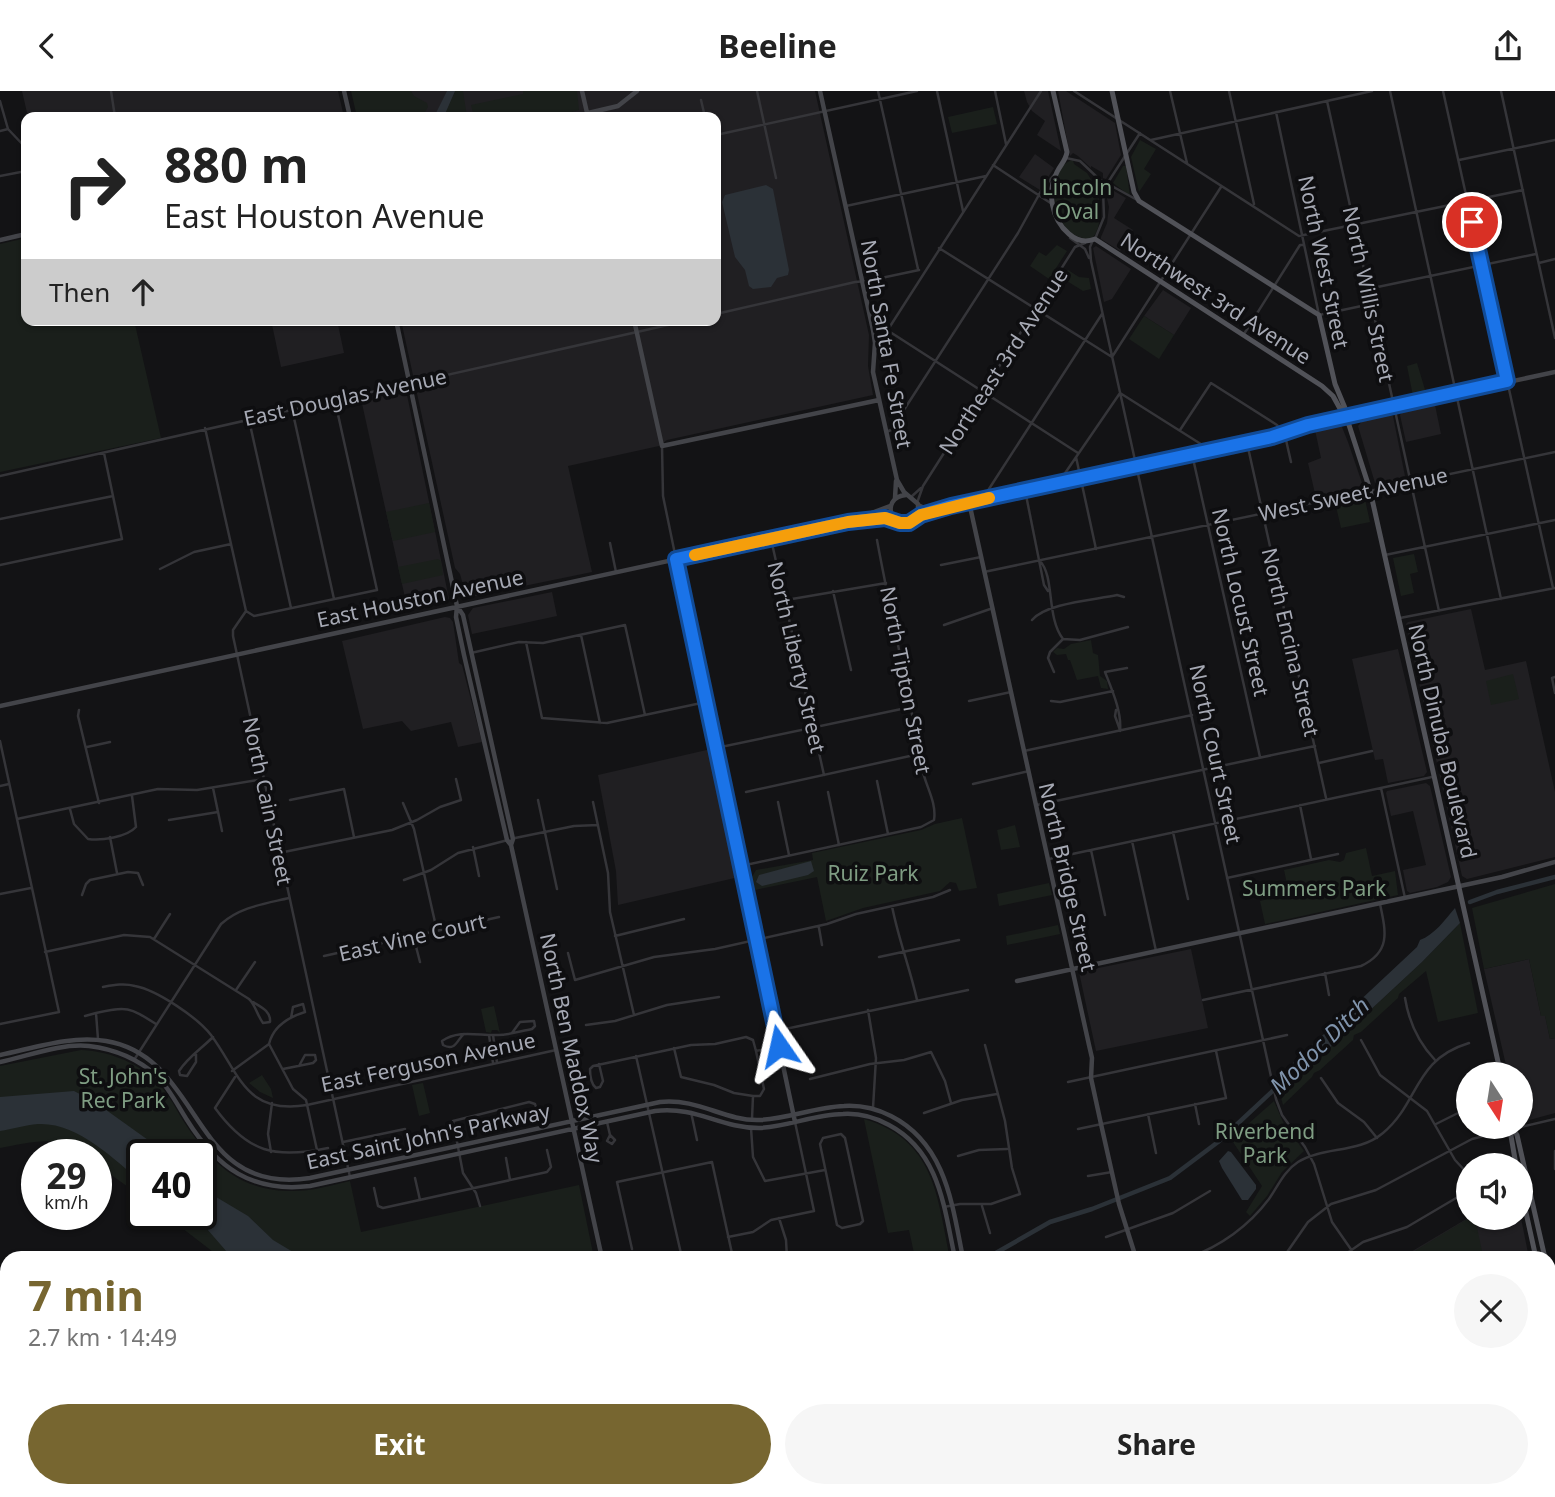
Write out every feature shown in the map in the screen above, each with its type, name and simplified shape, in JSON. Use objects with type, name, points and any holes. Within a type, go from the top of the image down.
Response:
[{"type":"main road","points":[[345,91],[349,112]]},
{"type":"main road","points":[[582,91],[587,112]]},
{"type":"main road","points":[[598,112],[618,106],[637,91]]},
{"type":"main road","name":"North Santa Fe Street","points":[[820,91],[875,343],[873,372],[897,480],[895,498]]},
{"type":"main road","points":[[1053,91],[1067,152],[1052,187],[1055,216],[1066,232],[1077,239],[1092,241]]},
{"type":"main road","points":[[1112,91],[1134,193],[1139,201],[1319,315]]},
{"type":"main road","points":[[0,240],[21,235]]},
{"type":"main road","name":"Northwest 3rd Avenue","points":[[1092,241],[1244,334],[1327,389],[1345,417]]},
{"type":"main road","name":"North West Street","points":[[1319,315],[1335,384],[1345,408],[1345,417]]},
{"type":"main road","name":"North Ben Maddox Way","points":[[397,326],[457,606],[456,617],[464,655],[507,840],[511,845],[600,1251]]},
{"type":"main road","points":[[635,326],[662,446],[878,400]]},
{"type":"main road","points":[[951,506],[924,508],[909,496],[895,498],[890,506],[895,520],[904,524],[916,517],[951,506],[1247,443],[1308,425],[1555,372]]},
{"type":"main road","points":[[1327,389],[1332,389],[1335,384]]},
{"type":"main road","name":"North Dinuba Boulevard","points":[[1345,417],[1355,439],[1370,489],[1498,1062]]},
{"type":"main road","name":"North Santa Fe Street","points":[[897,480],[909,496]]},
{"type":"main road","name":"North Bridge Street","points":[[969,502],[1092,1058],[1091,1078],[1116,1193],[1134,1251]]},
{"type":"main road","points":[[916,517],[918,504]]},
{"type":"main road","name":"East Houston Avenue","points":[[848,522],[890,506]]},
{"type":"main road","name":"East Houston Avenue","points":[[0,706],[848,522],[885,518],[895,520]]},
{"type":"main road","points":[[676,559],[796,1122]]},
{"type":"main road","name":"North Ben Maddox Way","points":[[457,606],[463,615],[513,839]]},
{"type":"main road","points":[[511,845],[513,839]]},
{"type":"main road","points":[[1017,981],[1380,904],[1555,863]]},
{"type":"main road","name":"East Saint John's Parkway","points":[[0,1055],[70,1040],[98,1040],[125,1045],[164,1071],[206,1135],[235,1164],[265,1176],[286,1180],[310,1178],[666,1101],[697,1104],[726,1115],[752,1120],[837,1106],[861,1107],[908,1126],[927,1145],[942,1170],[962,1251]]},
{"type":"main road","name":"East Saint John's Parkway","points":[[0,1062],[81,1046],[104,1049],[134,1060],[165,1085],[196,1135],[212,1155],[243,1176],[264,1184],[310,1186],[650,1111],[691,1111],[731,1125],[751,1128],[845,1114],[871,1118],[904,1134],[924,1154],[935,1175],[944,1207]]},
{"type":"main road","points":[[1518,1139],[1543,1251]]},
{"type":"main road","points":[[944,1207],[953,1251]]},
{"type":"main road","points":[[1530,1230],[1534,1251]]},
{"type":"street","points":[[111,91],[114,112]]},
{"type":"street","points":[[757,91],[776,178]]},
{"type":"street","points":[[878,91],[919,270]]},
{"type":"street","points":[[721,134],[917,91]]},
{"type":"street","points":[[937,91],[963,211]]},
{"type":"street","points":[[995,91],[1006,144]]},
{"type":"street","points":[[875,343],[880,342],[1041,91]]},
{"type":"street","points":[[1074,91],[1299,236],[1522,190]]},
{"type":"street","points":[[1170,91],[1187,164]]},
{"type":"street","points":[[1228,91],[1254,206]]},
{"type":"street","points":[[1334,91],[1336,99]]},
{"type":"street","points":[[1151,140],[1372,91]]},
{"type":"street","points":[[1390,91],[1501,599]]},
{"type":"street","points":[[1399,619],[1554,588],[1443,91]]},
{"type":"street","points":[[1501,91],[1555,338]]},
{"type":"street","points":[[701,100],[704,112]]},
{"type":"street","points":[[0,101],[8,129],[21,143]]},
{"type":"street","name":"North Willis Street","points":[[1326,101],[1439,611]]},
{"type":"street","name":"North West Street","points":[[1276,112],[1319,315]]},
{"type":"street","points":[[0,131],[8,129]]},
{"type":"street","points":[[1092,241],[1104,217],[1102,193],[1140,133]]},
{"type":"street","points":[[1459,160],[1555,140]]},
{"type":"street","points":[[1066,158],[1080,161],[1099,179],[1139,201]]},
{"type":"street","points":[[993,165],[1052,204]]},
{"type":"street","points":[[0,177],[21,172]]},
{"type":"street","points":[[886,432],[891,430],[1048,181],[1057,172]]},
{"type":"street","points":[[846,206],[986,176]]},
{"type":"street","points":[[939,248],[1112,357],[1222,186]]},
{"type":"street","points":[[1066,232],[1075,245]]},
{"type":"street","name":"Northeast 3rd Avenue","points":[[918,504],[923,486],[1036,311],[1075,245],[1080,246],[1092,241]]},
{"type":"street","name":"North Court Street","points":[[1092,241],[1091,261],[1102,314],[1276,1096],[1282,1115],[1311,1157],[1334,1226],[1350,1249]]},
{"type":"street","points":[[1244,334],[1300,245],[1304,245]]},
{"type":"street","points":[[1080,246],[1085,249],[1091,261]]},
{"type":"street","points":[[1368,289],[1536,254]]},
{"type":"street","points":[[1539,263],[1555,260]]},
{"type":"street","points":[[721,313],[862,281],[919,270],[923,272]]},
{"type":"street","points":[[1319,315],[1371,304]]},
{"type":"street","points":[[986,499],[987,492],[1102,314]]},
{"type":"street","name":"East Douglas Avenue","points":[[0,476],[666,326]]},
{"type":"street","points":[[887,330],[1032,422],[1077,455],[1096,549]]},
{"type":"street","points":[[1180,430],[1211,383],[1277,425],[1283,433],[1291,462]]},
{"type":"street","points":[[1059,482],[1120,393],[1204,446],[1206,451]]},
{"type":"street","points":[[205,428],[246,611],[254,616],[377,590],[334,400]]},
{"type":"street","points":[[292,409],[334,599]]},
{"type":"street","points":[[249,419],[291,608]]},
{"type":"street","name":"North Encina Street","points":[[1247,443],[1326,800]]},
{"type":"street","points":[[662,446],[663,496],[676,559]]},
{"type":"street","name":"West Sweet Avenue","points":[[984,572],[1555,452]]},
{"type":"street","points":[[0,565],[122,539],[104,453]]},
{"type":"street","name":"North Locust Street","points":[[1192,454],[1260,757]]},
{"type":"street","name":"Northeast 3rd Avenue","points":[[909,496],[923,486]]},
{"type":"street","points":[[1025,490],[1040,561],[1044,564],[1055,626],[1063,639]]},
{"type":"street","points":[[0,519],[114,495]]},
{"type":"street","points":[[1385,555],[1555,520]]},
{"type":"street","name":"North Liberty Street","points":[[771,539],[824,775]]},
{"type":"street","name":"North Tipton Street","points":[[877,540],[934,820],[926,825],[888,834]]},
{"type":"street","points":[[610,543],[617,572]]},
{"type":"street","points":[[160,569],[194,552],[231,544]]},
{"type":"street","points":[[941,565],[981,557]]},
{"type":"street","points":[[785,601],[886,583]]},
{"type":"street","points":[[834,591],[851,670]]},
{"type":"street","points":[[1032,620],[1036,615],[1052,608],[1117,595],[1124,597]]},
{"type":"street","points":[[944,625],[993,608]]},
{"type":"street","name":"North Cain Street","points":[[246,611],[233,632],[236,653],[350,1177]]},
{"type":"street","points":[[471,653],[526,642],[543,643],[625,625],[645,715]]},
{"type":"street","points":[[1054,672],[1048,658],[1050,652],[1063,639],[1080,640],[1128,627]]},
{"type":"street","points":[[581,635],[600,723]]},
{"type":"street","points":[[526,642],[542,718],[615,722],[706,702]]},
{"type":"street","points":[[1120,731],[1112,691],[1105,672],[1127,668]]},
{"type":"street","points":[[1553,678],[1555,693]]},
{"type":"street","points":[[1051,701],[1060,702],[1112,691]]},
{"type":"street","points":[[969,701],[1010,692]]},
{"type":"street","points":[[716,748],[911,707]]},
{"type":"street","points":[[79,710],[78,716],[99,803]]},
{"type":"street","points":[[1024,751],[1192,715]]},
{"type":"street","points":[[0,741],[59,1011],[0,1024]]},
{"type":"street","points":[[87,747],[110,743]]},
{"type":"street","points":[[1037,805],[1315,746]]},
{"type":"street","points":[[1319,763],[1372,751]]},
{"type":"street","points":[[746,792],[919,754]]},
{"type":"street","points":[[973,784],[1028,771]]},
{"type":"street","points":[[1049,859],[1434,777]]},
{"type":"street","points":[[17,819],[166,788],[197,790],[264,779]]},
{"type":"street","points":[[279,853],[392,830],[412,822],[440,807],[461,800],[456,779]]},
{"type":"street","points":[[741,866],[888,834],[877,781]]},
{"type":"street","points":[[0,786],[9,784]]},
{"type":"street","points":[[213,788],[222,831]]},
{"type":"street","points":[[1381,788],[1405,898]]},
{"type":"street","points":[[290,800],[344,789],[354,837]]},
{"type":"street","points":[[828,792],[839,845]]},
{"type":"street","points":[[70,809],[74,824],[87,838],[94,840],[110,837],[129,833],[136,828],[132,796]]},
{"type":"street","points":[[538,800],[557,889]]},
{"type":"street","points":[[593,802],[608,873],[610,912],[634,1014]]},
{"type":"street","points":[[778,802],[789,855]]},
{"type":"street","points":[[403,803],[412,822],[437,931]]},
{"type":"street","points":[[1300,805],[1311,859]]},
{"type":"street","points":[[169,820],[218,811]]},
{"type":"street","points":[[404,880],[473,848],[574,826],[598,825]]},
{"type":"street","points":[[1173,832],[1188,899]]},
{"type":"street","points":[[110,837],[117,873]]},
{"type":"street","points":[[1132,841],[1156,951]]},
{"type":"street","points":[[473,848],[479,876]]},
{"type":"street","points":[[1091,850],[1105,915]]},
{"type":"street","points":[[1227,878],[1338,854]]},
{"type":"street","points":[[82,895],[89,881],[117,873],[137,872],[143,885]]},
{"type":"street","points":[[0,894],[31,888]]},
{"type":"street","points":[[568,953],[575,980],[654,957],[715,949],[819,926],[950,890]]},
{"type":"street","points":[[134,1060],[216,931],[234,914],[247,908],[289,898]]},
{"type":"street","points":[[1203,1000],[1361,966],[1371,961],[1378,954],[1385,938],[1380,904]]},
{"type":"street","points":[[892,906],[917,1001]]},
{"type":"street","points":[[154,939],[170,914]]},
{"type":"street","name":"East Vine Court","points":[[324,956],[499,917]]},
{"type":"street","points":[[615,936],[684,919]]},
{"type":"street","points":[[819,926],[822,945]]},
{"type":"street","points":[[45,952],[124,935],[154,939],[264,1008],[270,1022],[263,1023],[256,1014],[253,1002]]},
{"type":"street","points":[[413,935],[420,962]]},
{"type":"street","points":[[879,957],[959,940]]},
{"type":"street","points":[[236,990],[255,962]]},
{"type":"street","points":[[1325,973],[1329,995]]},
{"type":"street","points":[[103,987],[118,984],[140,987],[195,1019],[213,1037],[235,1076],[254,1095],[271,1104],[268,1134],[271,1152]]},
{"type":"street","points":[[776,1031],[968,990]]},
{"type":"street","points":[[586,1025],[598,1025],[667,1005],[719,997]]},
{"type":"street","points":[[1405,998],[1412,1026],[1423,1047],[1435,1060]]},
{"type":"street","points":[[232,1071],[269,1044],[276,1028],[305,1012],[303,1005],[293,1007],[291,1018]]},
{"type":"street","points":[[85,1016],[123,1007],[136,1011],[156,1024]]},
{"type":"street","points":[[868,1010],[876,1063],[873,1110]]},
{"type":"street","points":[[96,1013],[98,1040]]},
{"type":"street","points":[[464,1034],[456,1045],[443,1045],[445,1038],[464,1034],[491,1035],[512,1033],[532,1028],[535,1026],[534,1021],[520,1022],[512,1033]]},
{"type":"street","points":[[491,1035],[495,1063]]},
{"type":"street","points":[[1068,1082],[1287,1035]]},
{"type":"street","points":[[196,1054],[195,1064],[187,1076],[182,1077],[179,1071],[188,1058],[213,1037]]},
{"type":"street","points":[[598,1064],[603,1081],[600,1087],[596,1088],[590,1069],[598,1064],[674,1048],[715,1044],[746,1037],[753,1040],[764,1089],[760,1096],[753,1096],[683,1077],[674,1048]]},
{"type":"street","points":[[1361,1040],[1380,1075],[1427,1111],[1456,1158]]},
{"type":"street","points":[[1205,1251],[1243,1228],[1261,1209],[1288,1170],[1301,1160],[1358,1147],[1377,1138],[1393,1122],[1435,1060],[1451,1049],[1469,1043]]},
{"type":"street","points":[[269,1044],[293,1089],[304,1096],[317,1150]]},
{"type":"street","points":[[944,1207],[982,1206],[1020,1194],[985,1045]]},
{"type":"street","points":[[756,1051],[779,1046]]},
{"type":"street","name":"East Ferguson Avenue","points":[[271,1104],[284,1107],[334,1100],[556,1051]]},
{"type":"street","points":[[1078,1129],[1226,1098],[1216,1051]]},
{"type":"street","points":[[810,1079],[932,1052],[951,1103]]},
{"type":"street","points":[[283,1069],[299,1066],[313,1063],[316,1058],[313,1054],[305,1055],[299,1066]]},
{"type":"street","points":[[636,1056],[681,1251]]},
{"type":"street","points":[[235,1076],[215,1108],[248,1142],[271,1152],[296,1154],[328,1148]]},
{"type":"street","points":[[1321,1078],[1338,1103],[1364,1122],[1377,1138]]},
{"type":"street","points":[[924,1113],[951,1103],[997,1094]]},
{"type":"street","points":[[752,1120],[753,1096]]},
{"type":"street","points":[[480,1206],[463,1173],[453,1121],[529,1103],[535,1104],[538,1114]]},
{"type":"street","points":[[1195,1104],[1199,1124]]},
{"type":"street","points":[[691,1111],[697,1140]]},
{"type":"street","points":[[1148,1114],[1157,1153]]},
{"type":"street","points":[[1436,1125],[1456,1114]]},
{"type":"street","points":[[1533,1124],[1555,1119]]},
{"type":"street","points":[[607,1122],[610,1135]]},
{"type":"street","points":[[728,1237],[753,1231],[771,1220],[814,1211],[796,1122]]},
{"type":"street","points":[[751,1128],[753,1157],[765,1181],[825,1170]]},
{"type":"street","points":[[343,1142],[405,1129]]},
{"type":"street","points":[[841,1134],[844,1136],[862,1223],[839,1228],[825,1170],[821,1140],[841,1134]]},
{"type":"street","points":[[1288,1251],[1308,1222],[1326,1207],[1343,1199],[1376,1190],[1472,1139]]},
{"type":"street","points":[[958,1156],[979,1150],[1008,1149]]},
{"type":"street","points":[[374,1188],[380,1207],[420,1200],[551,1170],[547,1150]]},
{"type":"street","points":[[1555,1151],[1555,1169]]},
{"type":"street","points":[[506,1158],[510,1180]]},
{"type":"street","points":[[632,1249],[617,1182],[712,1162],[731,1251]]},
{"type":"street","points":[[1088,1177],[1112,1172]]},
{"type":"street","points":[[415,1178],[420,1200]]},
{"type":"street","points":[[1106,1237],[1173,1213],[1210,1191]]},
{"type":"street","points":[[1350,1249],[1407,1227],[1456,1198]]},
{"type":"street","points":[[982,1206],[990,1233]]},
{"type":"street","points":[[779,1218],[787,1251]]},
{"type":"shaded area","points":[[22,91],[338,91],[343,112],[27,112]]},
{"type":"shaded area","points":[[352,91],[815,91],[869,335],[868,366],[873,395],[667,440],[659,446],[568,466],[592,572],[466,596],[460,574],[455,568],[402,326],[721,326],[721,112],[357,112]]},
{"type":"shaded area","points":[[1024,91],[1048,91],[1061,151],[1037,135],[1045,121],[1032,111]]},
{"type":"shaded area","points":[[1058,91],[1066,91],[1115,123],[1121,155],[1106,179],[1103,178],[1103,173],[1091,168],[1078,156],[1073,153],[1070,156]]},
{"type":"shaded area","points":[[1035,154],[1054,168],[1040,190],[1019,177]]},
{"type":"shaded area","points":[[1109,188],[1126,198],[1114,218],[1133,230],[1120,251],[1101,239],[1107,223],[1109,207],[1106,194]]},
{"type":"shaded area","points":[[1096,246],[1131,269],[1112,299],[1104,302],[1093,248]]},
{"type":"shaded area","points":[[1163,290],[1191,308],[1174,335],[1144,316]]},
{"type":"shaded area","points":[[272,326],[338,326],[344,353],[281,367]]},
{"type":"shaded area","points":[[406,390],[449,599],[444,603],[408,611],[361,399]]},
{"type":"shaded area","points":[[1435,405],[1441,434],[1406,442],[1400,415],[1402,412]]},
{"type":"shaded area","points":[[1388,414],[1393,416],[1405,476],[1404,479],[1378,484],[1375,483],[1358,426],[1363,420]]},
{"type":"shaded area","points":[[1337,425],[1342,427],[1362,483],[1359,487],[1316,498],[1308,463],[1321,458],[1315,430]]},
{"type":"shaded area","points":[[552,592],[557,616],[472,634],[468,615],[473,608]]},
{"type":"shaded area","points":[[1471,609],[1485,670],[1526,661],[1555,792],[1555,857],[1467,879],[1462,876],[1406,624]]},
{"type":"shaded area","points":[[445,617],[453,622],[459,663],[462,665],[482,742],[458,747],[451,722],[411,731],[402,721],[363,729],[342,641]]},
{"type":"shaded area","points":[[1398,649],[1427,772],[1424,776],[1388,783],[1383,759],[1375,760],[1352,659]]},
{"type":"shaded area","points":[[711,749],[739,877],[618,905],[616,871],[598,775]]},
{"type":"shaded area","points":[[1426,783],[1430,786],[1451,877],[1448,882],[1437,887],[1410,893],[1407,891],[1403,870],[1426,865],[1413,811],[1391,816],[1386,793]]},
{"type":"shaded area","points":[[1191,949],[1208,1028],[1096,1051],[1079,972]]},
{"type":"shaded area","points":[[1529,959],[1541,1016],[1545,1015],[1550,1039],[1555,1038],[1555,1113],[1533,1119],[1533,1062],[1505,1062],[1484,969]]},
{"type":"shaded area","points":[[1456,1225],[1456,1230],[1523,1230],[1528,1251],[1412,1251]]},
{"type":"green space","points":[[351,91],[411,91],[414,96],[427,103],[428,107],[425,112],[356,112]]},
{"type":"green space","points":[[455,91],[463,91],[466,112],[445,112]]},
{"type":"green space","points":[[523,91],[577,91],[579,110],[473,112],[471,105],[523,94]]},
{"type":"green space","points":[[993,107],[997,124],[952,133],[948,117]]},
{"type":"green space","points":[[1140,140],[1156,149],[1144,169],[1151,174],[1139,192],[1131,157]]},
{"type":"green space","name":"Lincoln Oval","points":[[1073,160],[1094,184],[1101,184],[1098,227],[1091,239],[1077,236],[1066,228],[1055,202],[1058,175],[1064,165]]},
{"type":"green space","points":[[1123,166],[1126,166],[1130,196],[1113,183]]},
{"type":"green space","points":[[21,239],[21,326],[135,326],[161,438],[0,472],[0,244]]},
{"type":"green space","points":[[1057,245],[1067,251],[1049,279],[1030,266],[1039,252],[1046,256]]},
{"type":"green space","points":[[1068,270],[1079,277],[1089,278],[1091,289],[1083,291],[1062,278]]},
{"type":"green space","points":[[1144,316],[1174,335],[1159,359],[1129,339]]},
{"type":"green space","points":[[1417,363],[1426,393],[1413,396],[1407,366]]},
{"type":"green space","points":[[1364,495],[1370,522],[1341,528],[1335,502]]},
{"type":"green space","points":[[429,503],[435,532],[393,541],[386,512]]},
{"type":"green space","points":[[1414,554],[1418,572],[1410,574],[1414,593],[1401,596],[1393,558]]},
{"type":"green space","points":[[438,559],[441,561],[443,575],[402,584],[398,567]]},
{"type":"green space","points":[[1091,640],[1093,653],[1098,655],[1100,676],[1107,681],[1108,689],[1101,688],[1098,676],[1077,680],[1066,654],[1057,655],[1053,652],[1057,648],[1064,649],[1071,644]]},
{"type":"green space","points":[[1513,674],[1519,699],[1491,705],[1486,681]]},
{"type":"green space","points":[[1439,697],[1448,740],[1435,743],[1426,699]]},
{"type":"green space","name":"Ruiz Park","points":[[962,818],[977,888],[959,891],[956,883],[950,882],[940,891],[863,908],[826,921],[817,877],[755,890],[752,877],[756,870],[813,860],[812,853],[921,830]]},
{"type":"green space","points":[[1015,825],[1020,847],[1001,850],[997,830]]},
{"type":"green space","name":"Summers Park","points":[[1366,848],[1372,876],[1395,871],[1398,895],[1265,924],[1260,901],[1289,894],[1284,870],[1329,860],[1340,862],[1344,860],[1346,853]]},
{"type":"green space","points":[[1049,883],[1052,895],[999,906],[997,894]]},
{"type":"green space","points":[[1555,884],[1555,1038],[1550,1039],[1545,1016],[1541,1016],[1529,959],[1484,969],[1472,908]]},
{"type":"green space","points":[[1460,923],[1478,1013],[1438,1022],[1426,971],[1361,1032],[1354,1035],[1353,1040],[1314,1073],[1283,1105],[1280,1094],[1422,962]]},
{"type":"green space","points":[[1058,925],[1060,934],[1007,945],[1006,936]]},
{"type":"green space","points":[[494,1006],[500,1033],[497,1030],[486,1032],[481,1009]]},
{"type":"green space","name":"St. John's Rec Park","points":[[81,1050],[120,1058],[146,1073],[166,1093],[196,1139],[126,1139],[126,1186],[112,1175],[112,1139],[21,1139],[21,1144],[0,1148],[0,1066]]},
{"type":"green space","points":[[262,1075],[271,1089],[273,1098],[249,1083]]},
{"type":"green space","points":[[423,1083],[430,1113],[419,1116],[412,1085]]},
{"type":"green space","name":"Riverbend Park","points":[[1274,1101],[1283,1122],[1304,1151],[1282,1172],[1250,1216],[1246,1212],[1262,1186],[1231,1139]]},
{"type":"green space","points":[[864,1119],[888,1128],[906,1141],[919,1156],[936,1192],[949,1251],[914,1251],[909,1230],[888,1233]]},
{"type":"green space","points":[[217,1162],[238,1178],[269,1189],[311,1190],[350,1181],[361,1232],[579,1185],[593,1251],[212,1251],[185,1230],[217,1230]]},
{"type":"green space","points":[[1456,1226],[1456,1230],[1478,1230],[1482,1251],[1415,1251]]},
{"type":"water","points":[[447,91],[455,91],[446,112],[436,112]]},
{"type":"water","points":[[766,185],[773,189],[789,270],[788,275],[777,278],[771,287],[753,289],[749,286],[745,270],[735,257],[722,202],[725,195]]},
{"type":"water","points":[[811,861],[814,871],[808,875],[762,886],[756,882],[759,875]]},
{"type":"water","points":[[1455,908],[1460,923],[1422,962],[1280,1094],[1276,1079],[1417,947],[1420,940],[1435,931]]},
{"type":"water","points":[[74,1091],[95,1102],[147,1139],[126,1139],[126,1169],[112,1157],[112,1139],[87,1139],[53,1125],[28,1125],[0,1131],[0,1097]]},
{"type":"water","points":[[1228,1151],[1256,1185],[1248,1200],[1242,1200],[1219,1161]]},
{"type":"water","points":[[217,1198],[248,1216],[273,1240],[291,1251],[226,1251],[208,1230],[217,1230]]},
{"type":"waterway","name":"Modoc Ditch","points":[[1470,902],[1555,877]]},
{"type":"waterway","name":"Modoc Ditch","points":[[999,1251],[1050,1222],[1092,1209],[1170,1178],[1218,1142],[1280,1084]]},
{"type":"slow traffic","points":[[695,555],[848,522],[885,518],[904,524],[921,515],[989,498]]},
{"type":"route","points":[[779,1046],[676,559],[848,522],[885,518],[909,523],[916,517],[951,506],[1272,437],[1308,425],[1507,381],[1472,222]]}]
